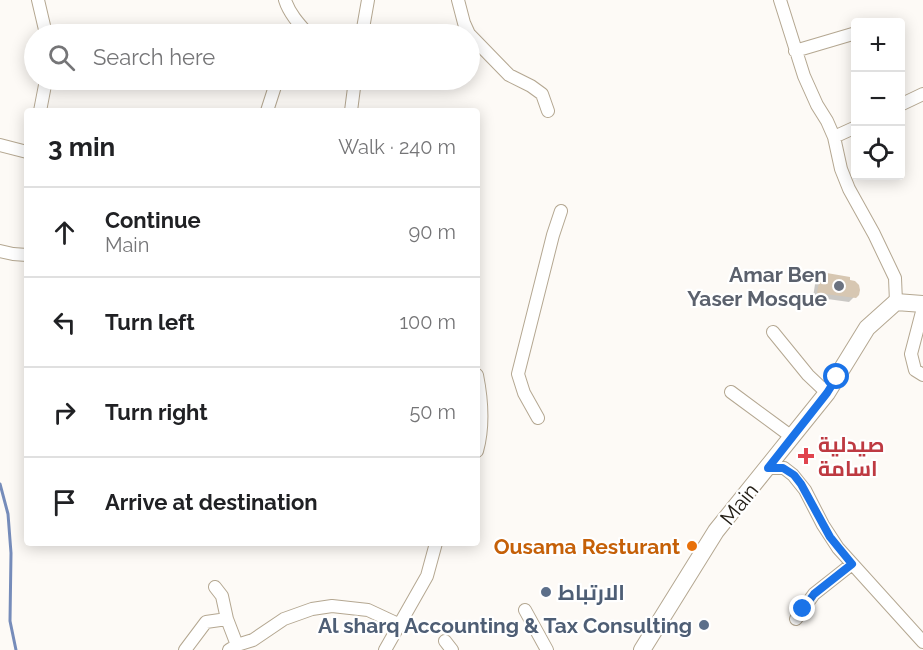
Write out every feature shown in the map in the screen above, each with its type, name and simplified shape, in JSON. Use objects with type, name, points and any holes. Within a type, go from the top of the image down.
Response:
[{"type":"main road","points":[[896,302],[923,304]]},
{"type":"main road","name":"Main","points":[[642,650],[716,531],[827,393],[867,328],[896,302]]},
{"type":"street","points":[[38,0],[44,24]]},
{"type":"street","points":[[285,0],[299,24]]},
{"type":"street","points":[[364,24],[369,0]]},
{"type":"street","points":[[458,0],[464,24]]},
{"type":"street","points":[[780,0],[810,91],[834,137],[841,169],[849,189],[895,278],[896,302]]},
{"type":"street","points":[[795,51],[851,34]]},
{"type":"street","points":[[480,46],[509,75],[542,94],[548,111]]},
{"type":"street","points":[[41,108],[44,90]]},
{"type":"street","points":[[268,108],[274,90]]},
{"type":"street","points":[[351,108],[354,90]]},
{"type":"street","points":[[905,103],[923,94]]},
{"type":"street","points":[[834,137],[851,129]]},
{"type":"street","points":[[0,145],[24,151]]},
{"type":"street","points":[[538,418],[524,393],[518,374],[561,210]]},
{"type":"street","points":[[0,251],[24,255]]},
{"type":"street","points":[[920,373],[911,354],[923,308]]},
{"type":"street","points":[[773,332],[808,375],[827,393]]},
{"type":"street","points":[[480,392],[482,418],[480,441]]},
{"type":"street","points":[[731,392],[792,437]]},
{"type":"street","points":[[768,468],[783,468],[794,475],[830,537],[923,642]]},
{"type":"street","points":[[385,650],[427,576],[435,546]]},
{"type":"street","points":[[796,619],[814,594],[852,564]]},
{"type":"street","points":[[215,586],[222,596],[233,647],[254,640],[284,619],[312,609],[332,606],[368,610],[398,624]]},
{"type":"street","points":[[525,610],[548,650]]},
{"type":"street","points":[[185,650],[206,622],[227,619]]},
{"type":"building","name":"Amar Ben Yaser Mosque","points":[[821,272],[850,277],[850,280],[859,285],[859,295],[856,298],[817,293]]},
{"type":"waterway","points":[[0,484],[8,514],[11,553],[10,621],[16,650]]},
{"type":"place","name":"Amar Ben Yaser Mosque","points":[[839,286]]},
{"type":"place","name":"صيدلية اسامة","points":[[806,456]]},
{"type":"place","name":"Ousama Resturant","points":[[692,546]]},
{"type":"place","name":"الارتباط","points":[[546,592]]},
{"type":"place","name":"Al sharq Accounting & Tax Consulting","points":[[704,625]]},
{"type":"route","points":[[803,609],[814,594],[852,564],[830,537],[809,497],[794,475],[783,468],[768,468],[837,377]]}]
